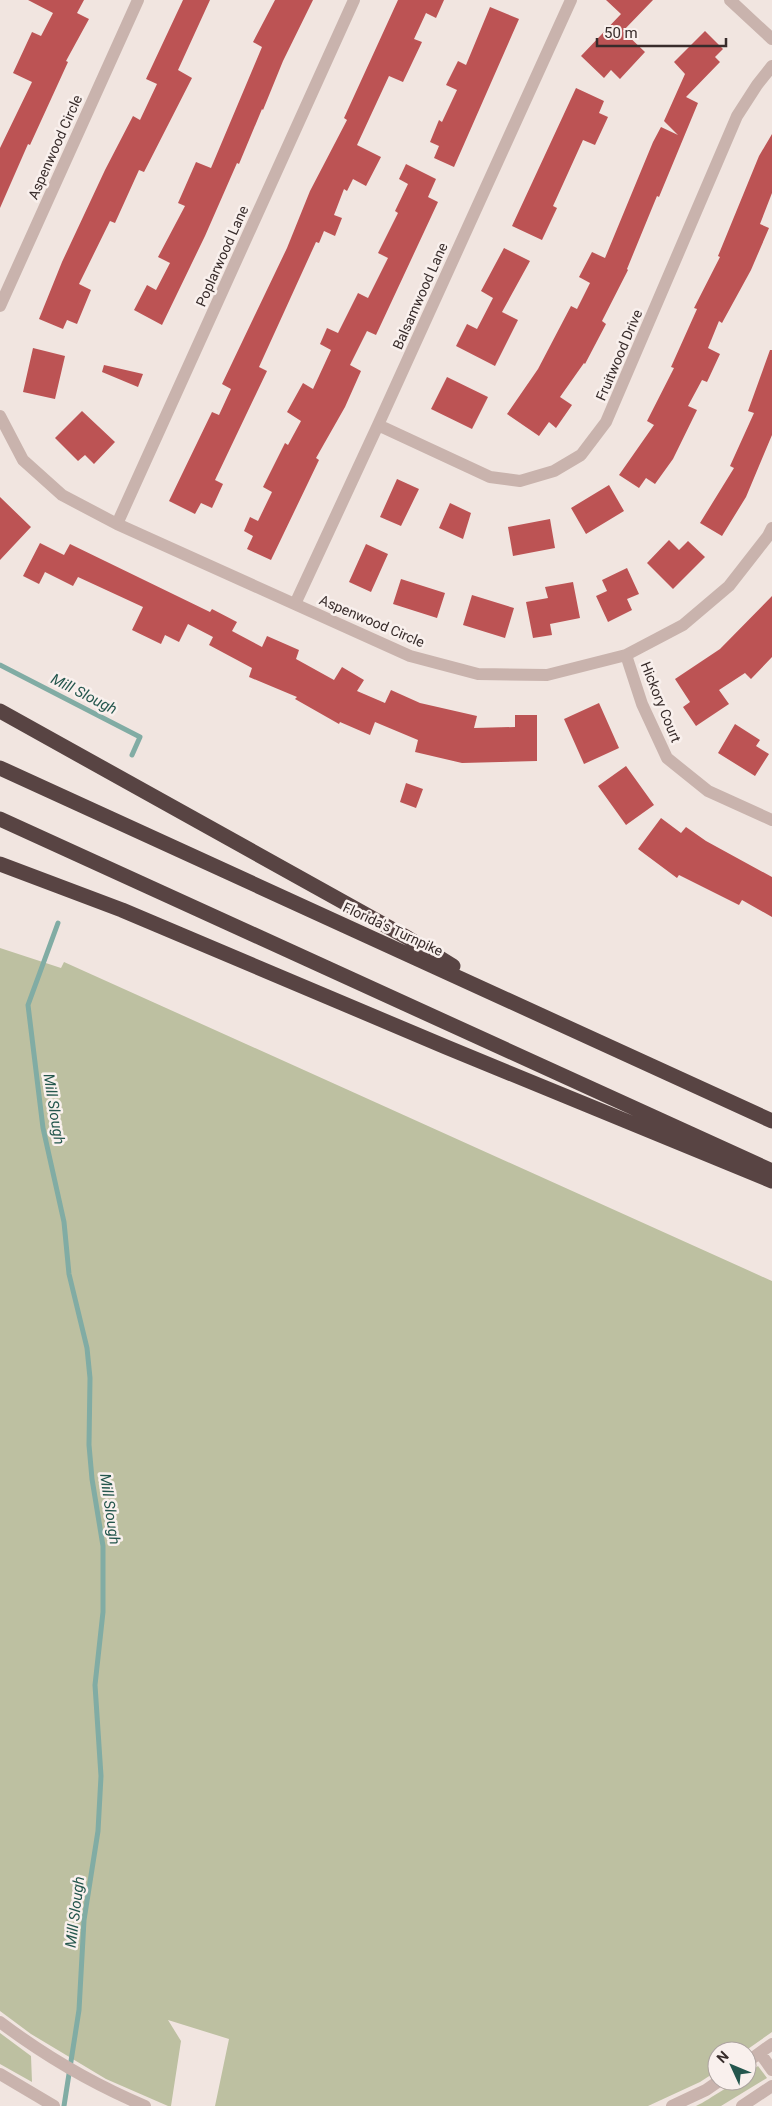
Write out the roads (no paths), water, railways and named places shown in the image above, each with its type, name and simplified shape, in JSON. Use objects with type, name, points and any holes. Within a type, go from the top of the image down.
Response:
[{"type":"highway","points":[[0,711],[408,938],[507,999]]},
{"type":"highway","name":"Florida's Turnpike","points":[[0,768],[772,1121]]},
{"type":"highway","points":[[0,819],[772,1171]]},
{"type":"highway","points":[[0,864],[122,910],[772,1182]]},
{"type":"street","name":"Aspenwood Circle","points":[[0,306],[138,0]]},
{"type":"street","name":"Poplarwood Lane","points":[[117,524],[354,0]]},
{"type":"street","name":"Balsamwood Lane","points":[[295,604],[571,0]]},
{"type":"street","points":[[730,0],[772,39]]},
{"type":"street","name":"Fruitwood Drive","points":[[378,425],[490,477],[520,481],[554,471],[581,455],[606,422],[738,116],[757,85],[772,66]]},
{"type":"street","name":"Aspenwood Circle","points":[[0,416],[23,460],[62,495],[117,524],[410,656],[478,674],[548,676],[626,655],[683,626],[722,592],[763,543],[772,528]]},
{"type":"street","name":"Hickory Court","points":[[626,655],[642,704],[668,758],[708,791],[772,820]]},
{"type":"street","points":[[0,2022],[30,2045],[94,2083],[142,2105]]},
{"type":"street","points":[[757,2055],[772,2044]]},
{"type":"street","points":[[760,2053],[772,2070]]},
{"type":"street","points":[[0,2074],[54,2106]]},
{"type":"street","points":[[742,2106],[772,2086]]},
{"type":"street","points":[[672,2106],[707,2089]]},
{"type":"waterway","name":"Mill Slough","points":[[0,665],[140,737],[132,755]]},
{"type":"waterway","name":"Mill Slough","points":[[58,923],[28,1005],[43,1128],[64,1222],[69,1274],[87,1348],[90,1378],[89,1445],[92,1479],[103,1546],[103,1612],[95,1685],[101,1776],[98,1831],[84,1920],[79,2010],[64,2106]]}]
